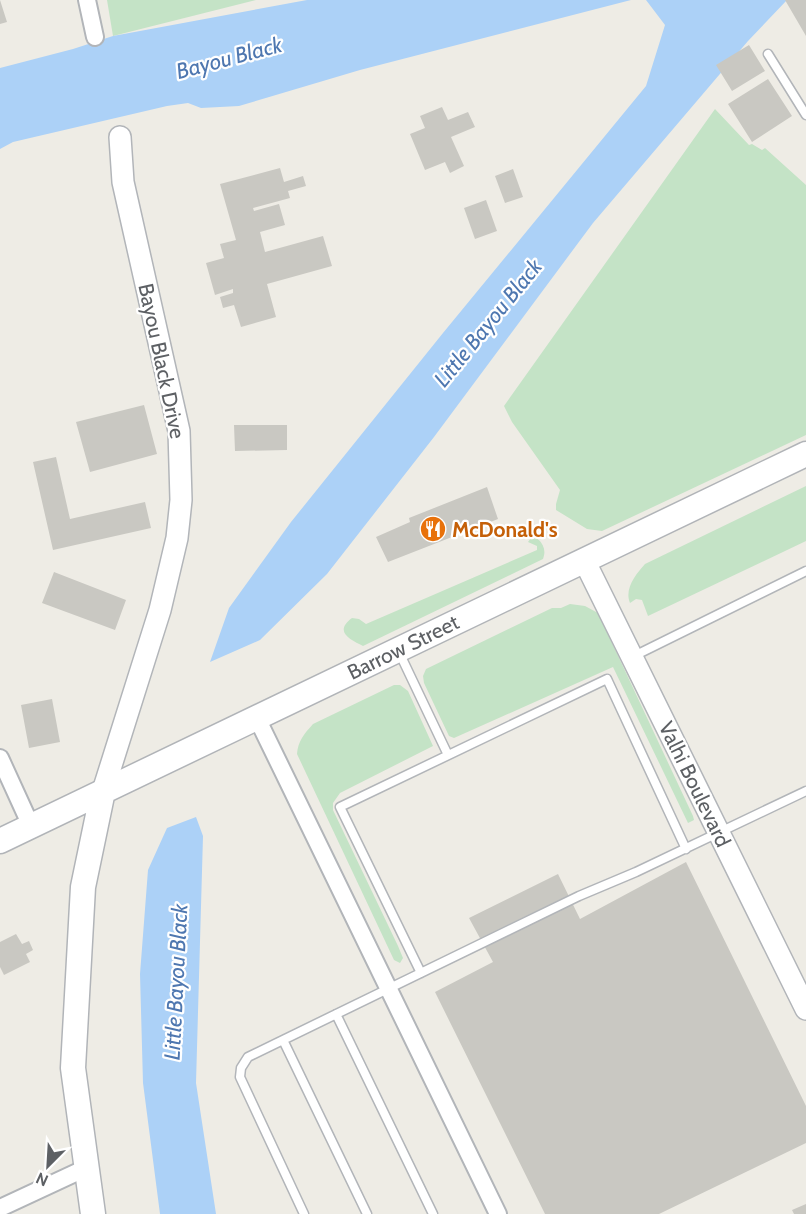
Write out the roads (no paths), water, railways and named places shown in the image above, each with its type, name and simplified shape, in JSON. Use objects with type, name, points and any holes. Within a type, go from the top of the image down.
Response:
[{"type":"main road","name":"Barrow Street","points":[[0,841],[806,454]]},
{"type":"main road","points":[[93,1214],[73,1058],[83,887],[103,791]]},
{"type":"street","points":[[87,0],[95,37]]},
{"type":"street","name":"Bayou Black Drive","points":[[103,791],[160,610],[177,538],[181,501],[179,431],[123,182],[120,137]]},
{"type":"street","name":"Valhi Boulevard","points":[[584,560],[806,1009]]},
{"type":"street","points":[[257,718],[498,1214]]},
{"type":"street","points":[[0,758],[31,826]]},
{"type":"street","points":[[0,1208],[86,1168]]},
{"type":"lane","points":[[768,54],[806,115]]},
{"type":"lane","points":[[632,657],[806,571]]},
{"type":"lane","points":[[398,649],[448,755]]},
{"type":"lane","points":[[421,973],[340,807],[607,679],[686,849]]},
{"type":"lane","points":[[304,1214],[240,1077],[241,1068],[248,1057],[579,896],[686,849],[806,791]]},
{"type":"lane","points":[[336,1014],[433,1214]]},
{"type":"lane","points":[[283,1040],[367,1214]]},
{"type":"water","name":"Bayou Black","points":[[307,0],[631,0],[360,70],[239,106],[201,108],[188,103],[167,106],[13,142],[0,149],[0,68],[113,36]]},
{"type":"water","name":"Little Bayou Black","points":[[646,0],[787,0],[748,41],[593,223],[434,437],[327,574],[260,640],[210,662],[229,608],[291,522],[646,86],[665,25]]},
{"type":"water","name":"Little Bayou Black","points":[[196,817],[203,836],[196,1083],[216,1214],[160,1214],[143,1083],[140,974],[148,870],[167,828]]},
{"type":"place","name":"McDonald's","points":[[433,529]]}]
